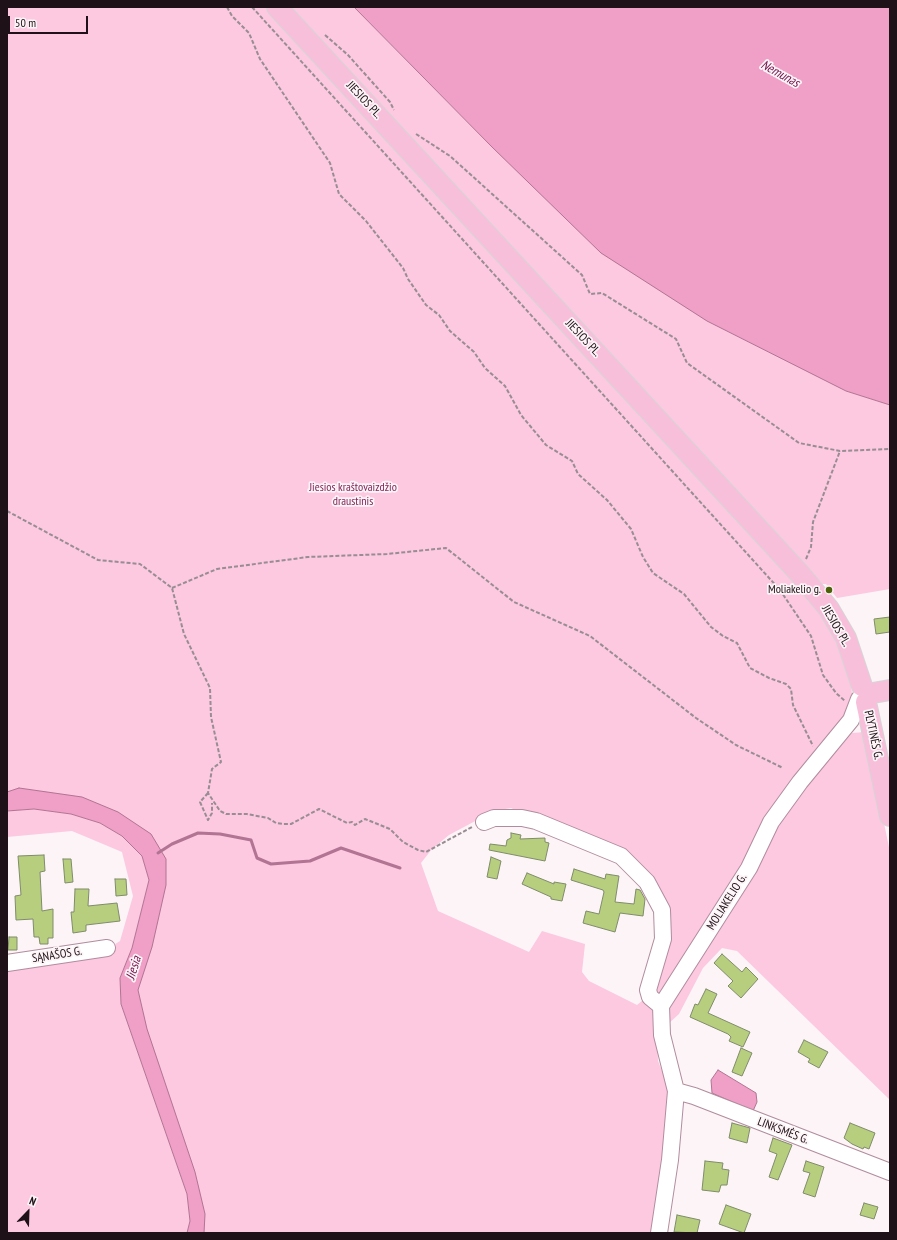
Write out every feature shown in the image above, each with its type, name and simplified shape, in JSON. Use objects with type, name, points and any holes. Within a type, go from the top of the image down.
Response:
[{"type":"main road","name":"JIESIOS PL.","points":[[277,7],[800,574],[829,609],[846,638],[867,697]]},
{"type":"main road","name":"PLYTINĖS G.","points":[[867,697],[890,816]]},
{"type":"street","name":"MOLIAKELIO G.","points":[[661,1006],[749,868],[771,822],[800,782],[851,720],[867,697]]},
{"type":"street","points":[[484,822],[494,818],[522,818],[536,821],[621,856],[647,882],[662,910],[663,940],[648,990],[650,997],[661,1006],[662,1034],[676,1091],[670,1160],[659,1233]]},
{"type":"street","name":"SĄNAŠOS G.","points":[[7,963],[108,948]]},
{"type":"street","name":"LINKSMĖS G.","points":[[676,1091],[694,1096],[890,1172]]},
{"type":"path","points":[[227,7],[232,16],[249,33],[260,59],[330,162],[339,194],[375,233],[403,268],[408,279],[426,305],[439,315],[450,331],[474,352],[485,368],[505,386],[521,415],[546,445],[572,461],[578,474],[607,500],[631,529],[643,557],[653,573],[684,594],[711,627],[723,636],[737,642],[750,668],[769,678],[786,684],[791,689],[793,705],[813,746]]},
{"type":"path","points":[[252,7],[780,590],[811,636],[823,675],[836,693],[867,697]]},
{"type":"path","points":[[320,31],[348,55],[390,102],[395,113]]},
{"type":"path","points":[[413,132],[450,156],[582,275],[590,294],[602,293],[676,339],[688,363],[799,443],[840,451],[890,449]]},
{"type":"path","points":[[800,574],[811,547],[813,522],[840,451]]},
{"type":"path","points":[[7,511],[98,560],[140,564],[172,588],[184,634],[210,688],[211,718],[221,762],[212,769],[208,793],[200,802],[208,820],[212,813],[212,802]]},
{"type":"path","points":[[172,588],[217,570],[308,557],[387,554],[446,548],[514,602],[590,636],[696,718],[725,738],[783,768]]},
{"type":"path","points":[[208,793],[212,802],[220,811],[226,814],[247,814],[268,818],[276,823],[291,824],[319,809],[347,823],[352,822],[355,825],[365,819],[390,829],[403,842],[418,850],[426,852],[453,836],[484,822]]},
{"type":"green space","name":"Jiesios kraštovaizdžio draustinis","points":[[7,7],[354,7],[492,147],[846,391],[890,405],[890,589],[837,598],[826,584],[820,584],[825,615],[842,652],[851,684],[853,703],[777,824],[794,799],[852,733],[865,732],[890,852],[890,1100],[737,951],[722,948],[703,968],[679,1014],[657,1034],[658,1061],[666,1081],[670,1104],[652,1233],[197,1233],[198,1227],[130,1010],[158,872],[152,858],[93,813],[7,803]],"holes":[[[511,808],[651,879],[668,938],[654,991],[637,1005],[589,981],[582,972],[585,944],[542,931],[529,952],[438,911],[421,863],[432,849],[449,835],[494,811]]]},
{"type":"green space","points":[[34,809],[71,814],[100,823],[122,836],[142,856],[149,880],[132,948],[120,978],[121,1004],[187,1194],[190,1221],[187,1233],[7,1233],[7,969],[98,955],[120,941],[133,896],[122,852],[72,831],[7,837],[7,811]]},
{"type":"water","name":"Nemunas","points":[[354,7],[890,7],[890,405],[846,391],[707,321],[601,253],[492,147]]},
{"type":"water","name":"Jiesia","points":[[19,788],[82,797],[118,812],[151,834],[166,859],[166,885],[152,947],[138,990],[147,1029],[195,1172],[205,1214],[204,1233],[187,1233],[190,1221],[187,1194],[121,1004],[120,978],[132,948],[149,880],[142,856],[122,836],[100,823],[71,814],[34,809],[7,811],[7,792]]},
{"type":"water","points":[[718,1070],[756,1093],[757,1102],[753,1111],[712,1093],[711,1080]]},
{"type":"building","points":[[890,617],[890,632],[876,634],[874,619]]},
{"type":"building","points":[[511,833],[521,835],[520,839],[545,838],[545,842],[549,843],[545,861],[489,850],[490,844],[506,846],[507,840],[511,838]]},
{"type":"building","points":[[44,855],[45,871],[40,872],[42,911],[53,909],[53,938],[48,938],[48,944],[40,944],[39,937],[34,937],[33,919],[16,920],[15,896],[21,895],[18,856]]},
{"type":"building","points":[[491,857],[501,861],[497,879],[487,877]]},
{"type":"building","points":[[63,859],[71,859],[73,882],[65,883]]},
{"type":"building","points":[[574,869],[605,879],[606,874],[619,876],[615,902],[634,904],[636,889],[640,890],[645,899],[643,916],[620,913],[615,932],[583,923],[586,911],[599,914],[604,892],[603,890],[571,880]]},
{"type":"building","points":[[527,873],[554,884],[554,882],[566,884],[562,901],[551,899],[551,897],[522,884]]},
{"type":"building","points":[[115,879],[126,879],[127,895],[116,896]]},
{"type":"building","points":[[75,889],[89,889],[88,906],[117,903],[120,921],[86,925],[86,931],[73,933],[71,912],[74,912]]},
{"type":"building","points":[[9,937],[17,937],[17,950],[8,950]]},
{"type":"building","points":[[722,954],[742,972],[746,967],[758,979],[741,998],[728,986],[733,981],[714,963]]},
{"type":"building","points":[[706,989],[717,994],[708,1013],[750,1032],[743,1047],[729,1041],[731,1037],[728,1034],[690,1017],[695,1004],[698,1005]]},
{"type":"building","points":[[804,1040],[828,1052],[819,1068],[808,1062],[810,1059],[798,1052]]},
{"type":"building","points":[[741,1048],[752,1053],[742,1076],[732,1072]]},
{"type":"building","points":[[732,1123],[750,1128],[747,1143],[729,1138]]},
{"type":"building","points":[[850,1123],[875,1133],[869,1149],[864,1147],[863,1149],[844,1138]]},
{"type":"building","points":[[773,1138],[792,1145],[778,1180],[769,1177],[777,1154],[769,1151]]},
{"type":"building","points":[[705,1161],[723,1163],[722,1169],[729,1170],[727,1185],[721,1185],[719,1192],[702,1190]]},
{"type":"building","points":[[806,1161],[824,1167],[815,1197],[803,1193],[810,1173],[803,1171]]},
{"type":"building","points":[[864,1203],[878,1207],[874,1219],[860,1215]]},
{"type":"building","points":[[726,1205],[751,1214],[744,1233],[719,1224]]},
{"type":"building","points":[[677,1215],[700,1220],[697,1233],[674,1232]]},
{"type":"waterway","points":[[158,853],[172,844],[198,833],[220,834],[251,840],[257,858],[271,864],[310,861],[341,848],[400,868]]},
{"type":"place","name":"Moliakelio g.","points":[[829,590]]}]
